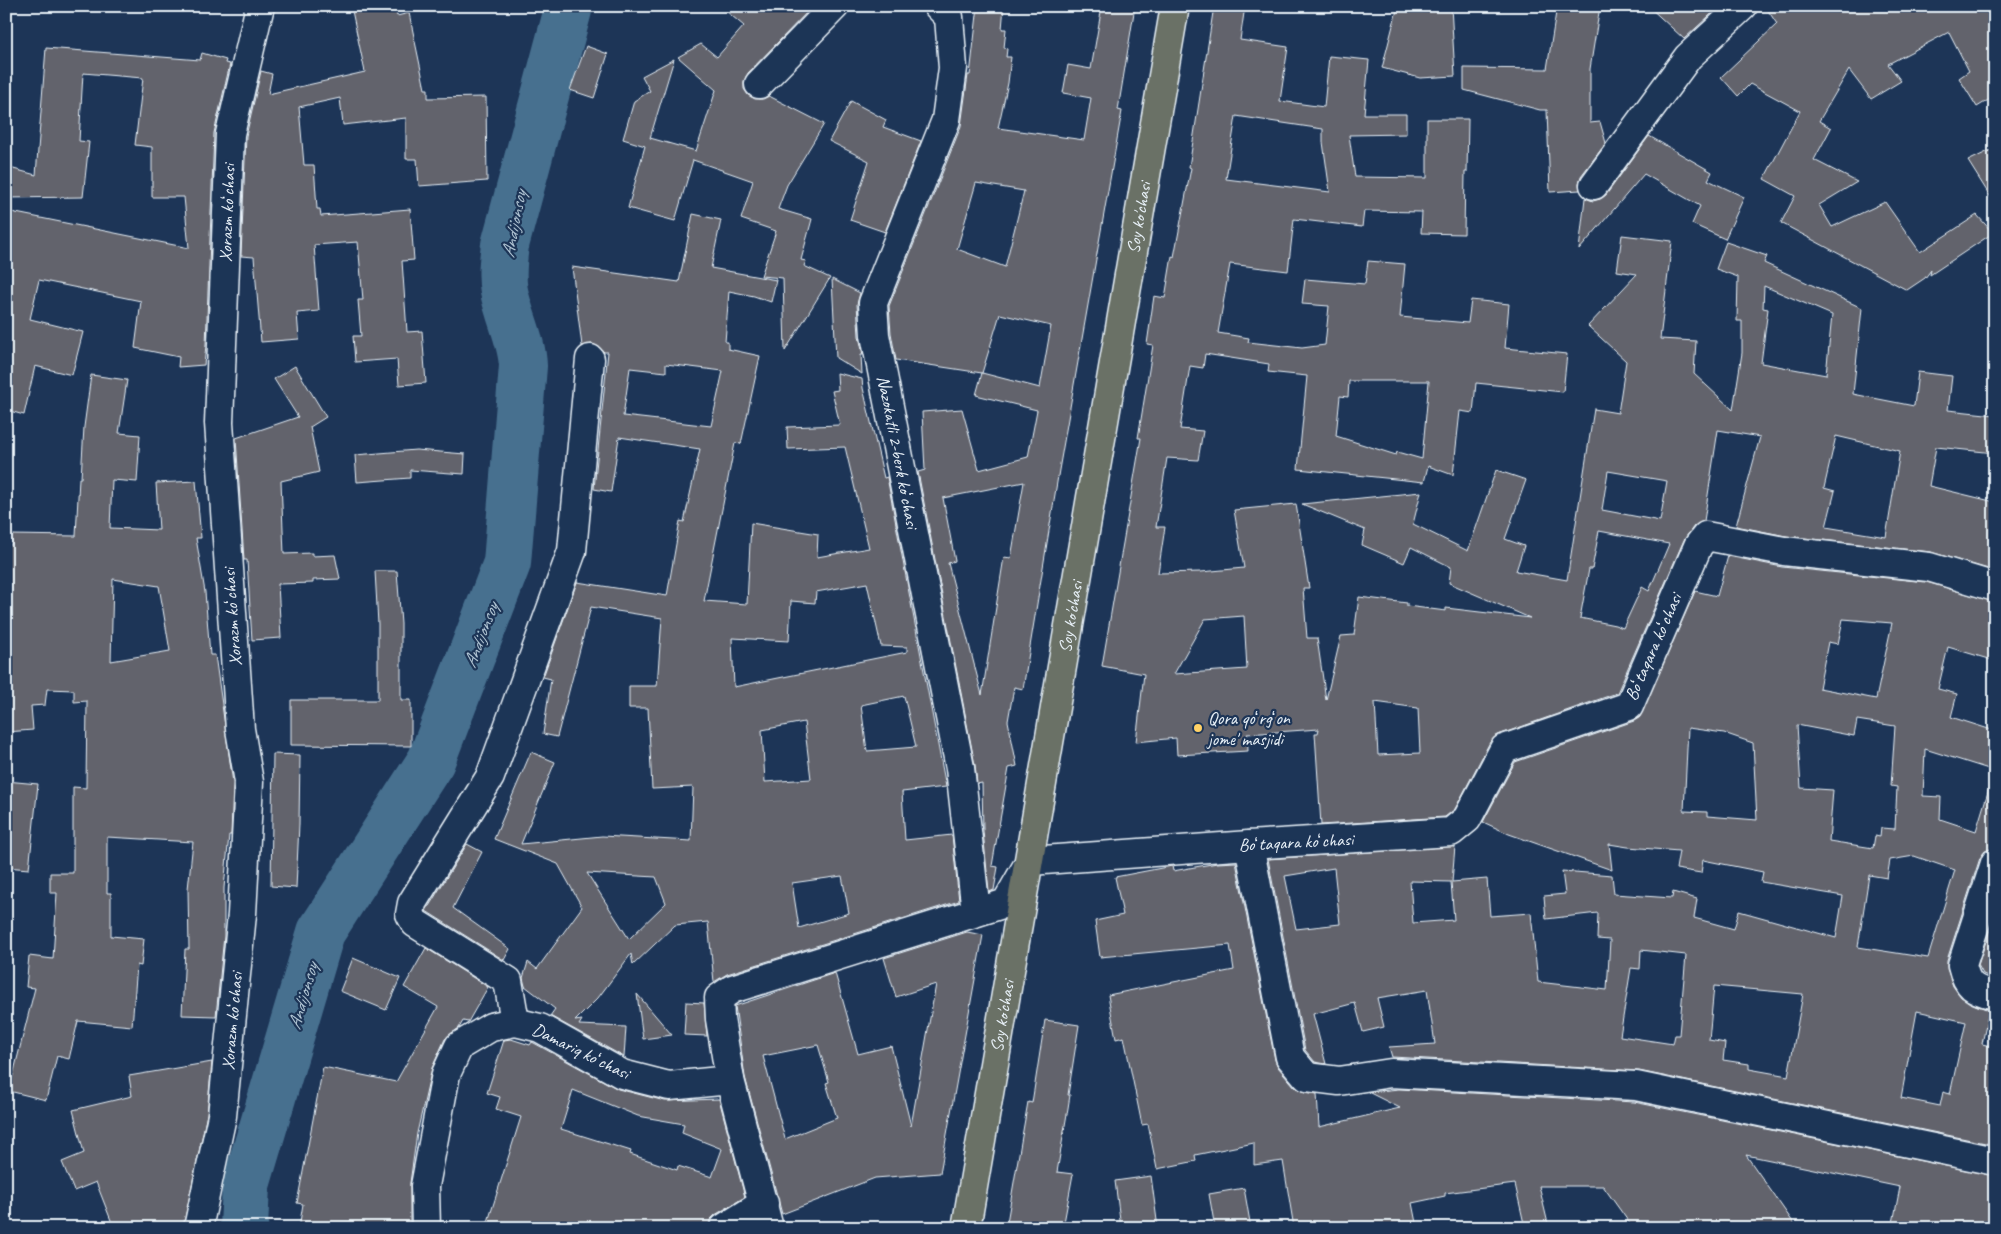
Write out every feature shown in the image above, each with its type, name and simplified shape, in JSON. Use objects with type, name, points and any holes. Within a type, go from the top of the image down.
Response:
[{"type":"main road","name":"Soy ko'chasi","points":[[966,1228],[1175,6]]},
{"type":"street","name":"Xorazm koʻchasi","points":[[198,1228],[222,1116],[242,914],[249,782],[240,729],[219,424],[230,134],[260,6]]},
{"type":"street","points":[[759,84],[835,6]]},
{"type":"street","name":"Nazokatli 2-berk koʻchasi","points":[[938,6],[949,17],[953,68],[946,120],[873,303],[875,335],[960,768],[976,912]]},
{"type":"street","points":[[1594,185],[1688,56],[1743,6]]},
{"type":"street","points":[[515,1022],[508,981],[415,923],[410,914],[412,903],[490,777],[572,551],[590,359]]},
{"type":"street","name":"Boʻtaqara koʻchasi","points":[[1030,862],[1450,832],[1467,819],[1504,749],[1629,706],[1698,546],[1706,536],[1784,551],[1929,567],[1995,587]]},
{"type":"street","points":[[1249,845],[1290,1057],[1307,1077],[1339,1081],[1391,1073],[1636,1086],[1995,1161]]},
{"type":"street","points":[[724,1228],[767,1215],[730,1080],[720,1019],[719,998],[732,989],[1006,903],[1030,862]]},
{"type":"street","points":[[1995,863],[1962,965],[1966,980],[1978,991],[1995,995]]},
{"type":"street","name":"Damariq koʻchasi","points":[[426,1228],[425,1186],[446,1074],[459,1046],[491,1027],[515,1022],[540,1028],[622,1074],[669,1086],[730,1080]]},
{"type":"building","points":[[351,6],[393,6],[397,16],[409,13],[425,89],[428,89],[428,98],[486,97],[487,181],[419,186],[417,159],[406,159],[406,118],[343,125],[340,98],[299,107],[304,165],[314,165],[317,209],[320,209],[321,216],[410,209],[414,260],[402,261],[407,332],[422,331],[426,383],[399,385],[397,359],[355,362],[353,336],[361,336],[358,300],[363,300],[358,242],[314,245],[319,311],[297,313],[299,339],[261,342],[254,257],[241,256],[246,136],[261,71],[272,74],[268,94],[365,72]]},
{"type":"building","points":[[720,6],[813,6],[748,73],[744,81],[744,89],[748,95],[755,99],[763,99],[769,96],[824,124],[787,185],[778,209],[812,219],[801,260],[806,261],[804,266],[830,278],[785,351],[783,278],[761,276],[776,231],[741,219],[753,181],[693,160],[675,221],[628,208],[645,146],[623,139],[634,101],[650,91],[642,76],[674,59],[650,138],[696,151],[716,90],[678,57],[701,44],[717,57],[744,26]]},
{"type":"building","points":[[978,6],[1004,6],[1002,29],[1006,29],[1004,48],[1007,49],[1006,57],[1011,57],[1008,83],[998,128],[1084,140],[1091,98],[1063,93],[1068,65],[1091,69],[1102,6],[1135,6],[1118,110],[1122,111],[1023,689],[1014,687],[1008,721],[1017,766],[1009,768],[992,866],[998,867],[994,890],[989,892],[983,831],[982,783],[977,784],[975,765],[918,472],[925,470],[922,412],[962,409],[979,470],[1028,457],[1037,410],[976,395],[982,373],[896,360],[889,306],[961,126],[968,75],[970,75]],"holes":[[[976,183],[1024,191],[1005,267],[957,249]],[[1000,314],[1051,326],[1040,388],[982,373]],[[1024,482],[1011,558],[1004,557],[982,695],[948,563],[955,561],[943,498]]]},
{"type":"building","points":[[1214,6],[1245,6],[1240,40],[1288,47],[1280,101],[1324,107],[1329,56],[1369,60],[1364,114],[1406,114],[1406,134],[1349,135],[1355,177],[1427,178],[1427,119],[1468,119],[1464,234],[1421,233],[1422,212],[1364,211],[1362,227],[1294,219],[1288,271],[1230,264],[1218,333],[1249,338],[1248,342],[1302,348],[1325,345],[1329,306],[1302,304],[1305,279],[1365,284],[1368,261],[1405,264],[1400,317],[1468,323],[1471,300],[1509,304],[1505,348],[1567,354],[1563,392],[1476,383],[1473,413],[1460,411],[1453,475],[1428,466],[1424,482],[1298,469],[1307,376],[1268,372],[1269,364],[1205,354],[1203,368],[1190,366],[1180,429],[1203,431],[1198,460],[1167,458],[1156,527],[1165,527],[1158,573],[1244,568],[1234,510],[1296,504],[1309,588],[1303,588],[1307,638],[1317,638],[1326,700],[1341,636],[1354,635],[1359,597],[1407,603],[1407,606],[1446,611],[1446,608],[1530,618],[1449,583],[1451,567],[1411,547],[1404,563],[1362,545],[1365,530],[1302,504],[1421,492],[1413,524],[1468,551],[1496,470],[1526,480],[1505,539],[1524,546],[1516,571],[1567,580],[1594,409],[1618,413],[1626,361],[1588,326],[1637,274],[1617,271],[1622,235],[1672,241],[1660,339],[1696,341],[1694,374],[1733,410],[1742,353],[1742,321],[1737,321],[1738,277],[1716,269],[1726,242],[1767,256],[1764,263],[1862,308],[1853,394],[1914,406],[1918,372],[1952,376],[1948,410],[1995,415],[1995,453],[1936,447],[1929,486],[1995,502],[1995,571],[1931,552],[1786,536],[1736,526],[1760,437],[1718,430],[1704,521],[1694,526],[1684,540],[1617,693],[1498,735],[1490,742],[1455,809],[1445,817],[1321,825],[1315,733],[1318,733],[1319,729],[1247,734],[1248,751],[1177,755],[1176,738],[1136,742],[1144,674],[1102,666],[1141,438],[1138,438],[1153,345],[1147,344],[1154,296],[1165,298],[1191,168],[1189,167]],"holes":[[[1236,116],[1323,129],[1330,192],[1226,179]],[[1764,286],[1832,315],[1826,375],[1761,363],[1768,309],[1763,308]],[[1349,381],[1429,381],[1422,459],[1397,452],[1396,455],[1336,436],[1340,396],[1348,397]],[[1836,436],[1900,451],[1886,537],[1826,527],[1835,491],[1824,488]],[[1608,471],[1667,481],[1660,521],[1602,510]],[[1599,531],[1669,544],[1649,591],[1642,587],[1623,628],[1580,618],[1589,569],[1592,569]],[[1244,616],[1247,669],[1174,674],[1205,619]],[[1375,702],[1418,708],[1420,753],[1378,755]]]},
{"type":"building","points":[[1398,6],[1451,6],[1455,76],[1420,78],[1382,68]]},
{"type":"building","points":[[1557,6],[1600,6],[1590,69],[1590,123],[1600,122],[1606,143],[1581,176],[1580,190],[1550,192],[1547,110],[1540,110],[1464,90],[1464,68],[1547,69]]},
{"type":"building","points":[[1648,6],[1720,6],[1684,39]]},
{"type":"building","points":[[1765,6],[1995,6],[1995,96],[1977,107],[1959,78],[1969,71],[1949,32],[1888,64],[1901,81],[1871,99],[1849,70],[1819,121],[1831,128],[1814,160],[1857,182],[1819,205],[1832,227],[1885,202],[1920,252],[1977,215],[1993,233],[1930,275],[1931,270],[1925,278],[1907,290],[1781,223],[1795,196],[1764,179],[1800,111],[1750,84],[1738,96],[1721,77],[1777,24]]},
{"type":"building","points":[[586,46],[608,54],[594,98],[570,90]]},
{"type":"building","points":[[46,48],[200,60],[202,53],[226,60],[225,63],[230,64],[214,133],[204,365],[178,367],[179,357],[135,348],[141,301],[39,280],[30,319],[83,332],[72,375],[35,366],[24,415],[6,410],[6,211],[189,248],[184,197],[152,197],[152,147],[135,145],[143,78],[83,73],[79,141],[89,142],[83,197],[6,198],[6,167],[36,175]]},
{"type":"building","points":[[851,101],[886,120],[883,127],[921,141],[885,232],[850,220],[869,161],[829,141]]},
{"type":"building","points":[[1649,136],[1712,172],[1708,180],[1744,197],[1725,239],[1692,224],[1700,206],[1644,174],[1579,250],[1585,198],[1593,201],[1606,195]]},
{"type":"building","points":[[1995,148],[1995,204],[1968,161]]},
{"type":"building","points":[[693,214],[721,220],[711,268],[776,280],[771,302],[729,291],[725,342],[728,342],[728,349],[760,356],[741,444],[735,443],[704,601],[747,604],[751,523],[818,534],[817,557],[869,548],[845,447],[788,449],[787,427],[840,425],[832,391],[838,390],[837,373],[862,379],[884,478],[887,477],[946,787],[902,792],[905,840],[952,835],[959,901],[727,974],[714,982],[708,922],[675,925],[633,965],[631,954],[598,998],[575,1021],[582,1020],[579,1025],[626,1027],[624,1057],[550,1016],[555,1009],[525,986],[523,978],[528,962],[537,969],[582,907],[558,864],[494,839],[531,752],[555,762],[521,844],[602,836],[691,841],[693,787],[652,789],[648,708],[629,708],[629,686],[657,686],[662,618],[591,607],[557,737],[543,734],[551,679],[543,677],[577,582],[667,596],[680,521],[684,522],[700,449],[619,437],[611,492],[594,489],[608,352],[604,352],[592,344],[582,346],[572,267],[679,282]],"holes":[[[666,364],[723,371],[711,426],[623,416],[630,368],[666,372]],[[867,583],[881,646],[907,647],[907,652],[734,687],[732,638],[789,641],[791,601],[815,603],[816,592]],[[904,696],[916,747],[867,751],[861,705]],[[804,722],[811,779],[765,782],[762,730]],[[587,873],[656,877],[666,903],[629,939]],[[842,876],[849,913],[799,928],[792,883]]]},
{"type":"building","points":[[832,279],[860,293],[857,304],[859,336],[863,355],[861,355],[862,374],[836,358]]},
{"type":"building","points":[[295,366],[326,417],[310,427],[319,472],[281,481],[284,554],[312,553],[312,556],[335,555],[340,579],[313,580],[313,583],[278,584],[281,638],[252,640],[247,560],[244,560],[236,438],[298,417],[274,379]]},
{"type":"building","points":[[91,375],[127,380],[119,433],[140,435],[137,482],[112,480],[110,528],[159,530],[156,483],[196,481],[201,538],[196,538],[205,592],[210,655],[215,655],[233,783],[231,835],[229,835],[224,888],[224,936],[216,1016],[182,1015],[185,949],[189,949],[188,889],[193,842],[107,837],[107,893],[111,893],[111,936],[144,939],[141,966],[137,965],[132,1026],[78,1021],[69,1059],[57,1056],[46,1100],[9,1091],[35,988],[26,987],[29,956],[53,959],[57,893],[50,893],[50,873],[73,873],[73,787],[86,788],[87,701],[74,702],[74,690],[47,689],[45,705],[31,706],[33,730],[6,732],[6,545],[11,545],[11,535],[76,536],[84,427]],"holes":[[[113,579],[159,586],[170,651],[111,661]]]},
{"type":"building","points":[[416,450],[465,454],[464,474],[410,470],[410,478],[357,482],[355,455]]},
{"type":"building","points":[[1728,556],[1782,567],[1926,582],[1995,602],[1995,661],[1948,647],[1938,689],[1957,694],[1951,717],[1995,731],[1995,771],[1925,749],[1923,796],[1941,797],[1940,819],[1976,831],[1990,785],[1995,786],[1995,848],[1985,851],[1980,858],[1947,960],[1947,969],[1953,986],[1961,997],[1970,1003],[1989,1010],[1982,1044],[1995,1047],[1995,1145],[1639,1071],[1392,1057],[1389,1047],[1435,1044],[1427,990],[1377,998],[1384,1027],[1363,1032],[1355,1003],[1313,1014],[1326,1064],[1315,1062],[1305,1050],[1268,859],[1455,846],[1452,882],[1487,879],[1490,916],[1531,913],[1538,982],[1607,990],[1610,940],[1597,939],[1598,913],[1546,919],[1544,896],[1565,894],[1562,871],[1612,875],[1614,894],[1672,898],[1673,892],[1697,899],[1694,918],[1734,929],[1739,911],[1836,938],[1843,896],[1761,882],[1763,872],[1703,860],[1701,873],[1676,869],[1679,851],[1609,844],[1612,870],[1509,834],[1483,822],[1515,762],[1634,721],[1640,717],[1695,591],[1717,596]],"holes":[[[1843,619],[1892,623],[1876,699],[1819,688],[1828,642],[1838,644]],[[1857,720],[1895,726],[1891,786],[1897,787],[1895,829],[1881,828],[1880,837],[1875,836],[1873,848],[1829,841],[1833,790],[1801,788],[1797,725],[1854,736]],[[1688,728],[1724,733],[1753,743],[1757,820],[1707,816],[1707,812],[1684,811]],[[1914,856],[1955,870],[1928,958],[1858,947],[1869,875],[1887,878],[1890,860]],[[1334,868],[1340,924],[1296,929],[1285,876]],[[1410,881],[1451,882],[1454,920],[1413,923]],[[1641,950],[1686,955],[1679,1035],[1675,1035],[1673,1044],[1620,1036],[1631,968],[1640,969]],[[1714,986],[1803,994],[1788,1076],[1749,1069],[1749,1064],[1723,1060],[1725,1043],[1709,1040]],[[1917,1011],[1966,1022],[1950,1094],[1943,1092],[1940,1106],[1901,1098]]]},
{"type":"building","points":[[375,571],[397,571],[401,624],[401,700],[411,700],[411,746],[291,745],[291,700],[378,700],[378,624]]},
{"type":"building","points":[[273,754],[300,755],[296,888],[271,886]]},
{"type":"building","points":[[6,781],[38,784],[29,869],[6,867]]},
{"type":"building","points":[[467,844],[482,852],[453,908],[510,949],[504,960],[426,911]]},
{"type":"building","points":[[1236,862],[1275,1060],[1278,1067],[1295,1087],[1305,1092],[1317,1094],[1319,1127],[1400,1108],[1368,1092],[1399,1089],[1634,1102],[1995,1176],[1995,1228],[1892,1228],[1900,1187],[1746,1155],[1797,1228],[1633,1228],[1603,1186],[1539,1186],[1549,1228],[1525,1228],[1515,1184],[1445,1193],[1445,1196],[1412,1203],[1417,1228],[1294,1228],[1283,1161],[1254,1165],[1254,1143],[1195,1155],[1196,1161],[1157,1169],[1148,1124],[1142,1125],[1124,1037],[1116,1039],[1108,995],[1234,970],[1230,945],[1100,957],[1095,921],[1123,915],[1115,877],[1172,866],[1173,871],[1217,863]]},
{"type":"building","points":[[1995,915],[1995,979],[1983,974],[1978,965]]},
{"type":"building","points":[[967,932],[983,935],[940,1173],[875,1178],[782,1214],[745,1077],[735,1006],[835,973],[858,1054],[891,1046],[911,1126],[936,984],[896,997],[884,958]],"holes":[[[818,1045],[829,1082],[826,1083],[837,1118],[785,1139],[763,1056]]]},
{"type":"building","points":[[426,948],[488,987],[468,1022],[463,1021],[459,1028],[445,1039],[432,1068],[417,1133],[410,1183],[410,1228],[299,1228],[303,1204],[297,1203],[323,1067],[396,1082],[438,1007],[404,987]]},
{"type":"building","points":[[353,958],[400,978],[386,1010],[340,991]]},
{"type":"building","points":[[637,994],[672,1035],[643,1039]]},
{"type":"building","points":[[686,1002],[704,1003],[707,1036],[684,1035]]},
{"type":"building","points":[[1045,1020],[1079,1025],[1057,1172],[1073,1174],[1063,1228],[1006,1228],[1028,1102],[1032,1103]]},
{"type":"building","points":[[511,1039],[530,1045],[532,1042],[618,1089],[665,1101],[719,1099],[745,1197],[715,1215],[710,1220],[708,1228],[486,1228],[521,1117],[496,1109],[500,1097],[487,1093],[504,1040]],"holes":[[[573,1090],[638,1116],[684,1124],[682,1133],[722,1149],[712,1177],[678,1166],[677,1170],[630,1154],[631,1151],[561,1129]]]},
{"type":"building","points":[[212,1062],[207,1114],[183,1228],[114,1228],[96,1182],[74,1191],[62,1162],[84,1153],[73,1110],[132,1096],[129,1076]]},
{"type":"building","points":[[1151,1176],[1158,1228],[1121,1228],[1115,1181]]},
{"type":"building","points":[[1244,1188],[1251,1228],[1215,1228],[1209,1194]]},
{"type":"waterway","name":"Andijonsoy","points":[[244,1228],[246,1185],[321,932],[431,761],[507,563],[523,366],[518,338],[503,285],[502,274],[505,245],[569,6]]},
{"type":"place","name":"Qora qoʻrgʻon jome' masjidi","points":[[1198,728]]}]
